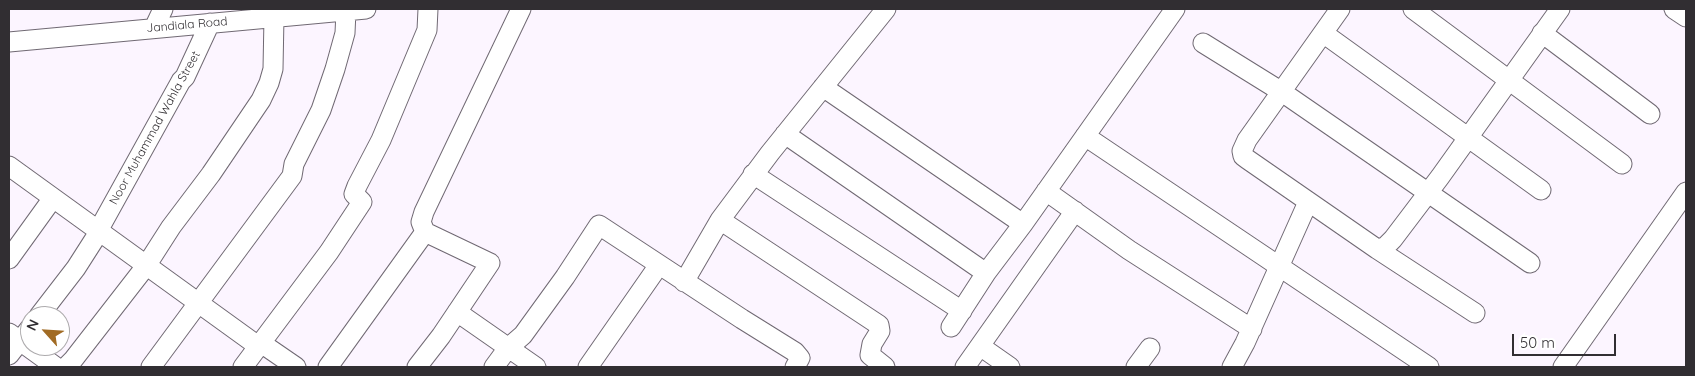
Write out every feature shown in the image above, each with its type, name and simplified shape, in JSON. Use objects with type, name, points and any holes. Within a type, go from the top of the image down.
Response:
[{"type":"street","points":[[154,28],[163,9]]},
{"type":"street","name":"Jandiala Road","points":[[9,42],[366,9]]},
{"type":"street","points":[[243,367],[328,252],[362,202],[354,194],[355,191],[380,140],[427,30],[428,9]]},
{"type":"street","points":[[417,367],[490,264],[425,232],[421,222],[424,212],[521,9]]},
{"type":"street","points":[[684,282],[720,220],[754,174],[886,9]]},
{"type":"street","points":[[951,327],[986,273],[1176,9]]},
{"type":"street","points":[[1340,9],[1248,140],[1242,151],[1243,156],[1377,249],[1475,313]]},
{"type":"street","points":[[1413,9],[1622,164]]},
{"type":"street","points":[[1377,249],[1385,247],[1393,239],[1560,9]]},
{"type":"street","points":[[1674,9],[1686,17]]},
{"type":"street","points":[[151,367],[292,176],[296,157],[320,110],[335,69],[344,33],[346,11]]},
{"type":"street","points":[[66,367],[146,266],[171,227],[240,132],[270,83],[274,69],[274,17]]},
{"type":"street","name":"Noor Muhammad Wahla Street","points":[[47,306],[76,268],[99,232],[181,81],[186,77],[210,23]]},
{"type":"street","points":[[1323,33],[1541,190]]},
{"type":"street","points":[[1542,33],[1650,114]]},
{"type":"street","points":[[1203,43],[1282,92],[1530,263]]},
{"type":"street","points":[[823,87],[1023,224]]},
{"type":"street","points":[[785,134],[986,273]]},
{"type":"street","points":[[1085,136],[1429,367]]},
{"type":"street","points":[[9,166],[258,346],[264,345],[296,367]]},
{"type":"street","points":[[754,174],[962,311]]},
{"type":"street","points":[[1046,191],[1129,250],[1252,329]]},
{"type":"street","points":[[1563,367],[1686,192]]},
{"type":"street","points":[[9,259],[53,198]]},
{"type":"street","points":[[1232,367],[1252,329],[1308,202]]},
{"type":"street","points":[[965,367],[1075,211]]},
{"type":"street","points":[[720,220],[879,325],[880,331],[872,344],[870,355],[885,367]]},
{"type":"street","points":[[494,367],[508,348],[523,335],[565,278],[599,225],[684,282],[795,352],[800,358],[795,367]]},
{"type":"street","points":[[328,367],[425,232]]},
{"type":"street","points":[[588,367],[659,265]]},
{"type":"street","points":[[457,312],[536,367]]},
{"type":"street","points":[[17,339],[56,367]]},
{"type":"street","points":[[980,346],[1010,367]]},
{"type":"street","points":[[1136,367],[1150,348]]}]
